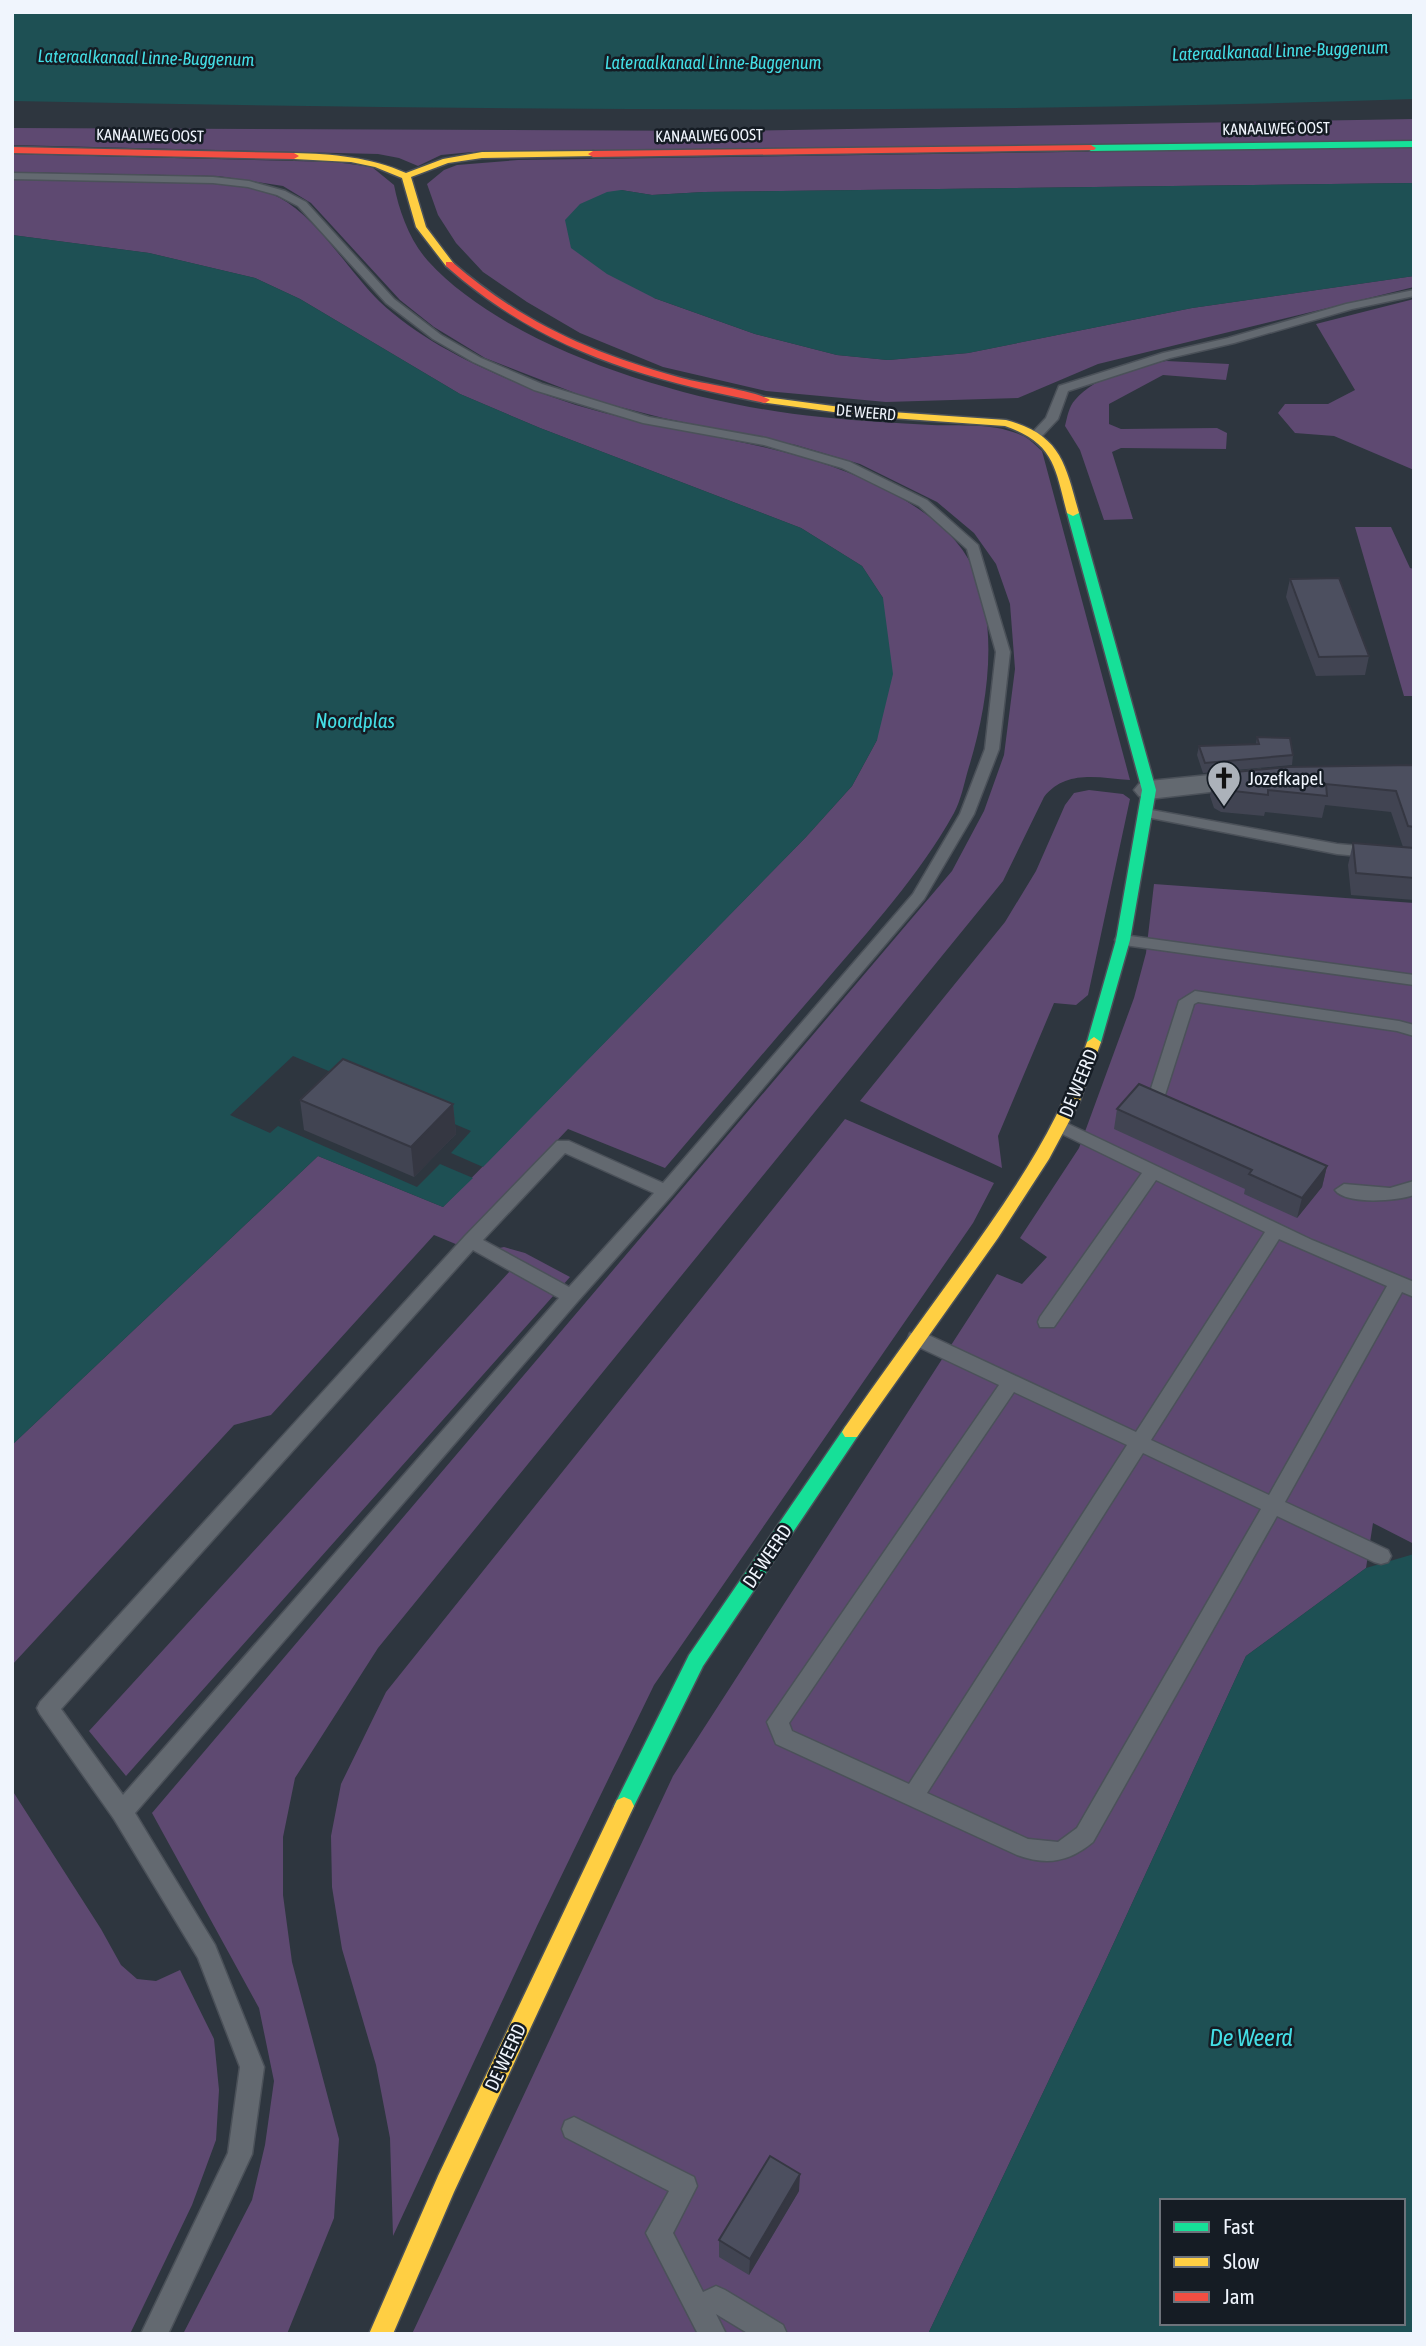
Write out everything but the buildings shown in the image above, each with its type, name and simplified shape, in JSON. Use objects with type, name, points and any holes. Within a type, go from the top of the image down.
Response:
[{"type":"street","name":"KANAALWEG OOST","points":[[12,150],[332,157],[381,164],[406,176],[446,161],[482,155],[1414,144]]},
{"type":"street","name":"DE WEERD","points":[[381,2334],[481,2110],[619,1815],[696,1661],[917,1338],[1022,1191],[1060,1126],[1087,1068],[1123,940],[1147,801],[1058,458],[1050,442],[1037,434],[1006,423],[816,408],[702,387],[605,359],[524,321],[470,285],[440,254],[421,227],[406,176]]},
{"type":"street","points":[[1147,801],[1179,789],[1283,776]]},
{"type":"lane","points":[[12,176],[213,180],[248,184],[281,193],[302,204],[390,301],[437,337],[477,359],[537,387],[647,420],[766,442],[846,465],[923,502],[973,548],[1003,652],[992,749],[967,814],[919,896],[666,1191],[571,1296],[122,1812]]},
{"type":"lane","points":[[1037,434],[1052,419],[1063,389],[1167,355],[1230,341],[1350,306],[1414,293]]},
{"type":"lane","points":[[1147,801],[1337,849],[1414,856]]},
{"type":"lane","points":[[1123,940],[1414,980]]},
{"type":"lane","points":[[1156,1098],[1187,1001],[1195,996],[1399,1026],[1414,1031]]},
{"type":"lane","points":[[1011,1382],[778,1723],[784,1737],[1025,1848],[1045,1853],[1067,1850],[1085,1835],[1273,1506],[1406,1287],[1306,1245],[1060,1126]]},
{"type":"lane","points":[[154,2334],[240,2154],[252,2067],[207,1953],[122,1812],[48,1708],[471,1241],[563,1145],[666,1191]]},
{"type":"lane","points":[[1047,1322],[1153,1170]]},
{"type":"lane","points":[[1344,1190],[1393,1195],[1414,1187]]},
{"type":"lane","points":[[913,1796],[1276,1229]]},
{"type":"lane","points":[[471,1241],[571,1296]]},
{"type":"lane","points":[[917,1338],[1381,1556]]},
{"type":"lane","points":[[574,2129],[685,2186],[659,2233],[713,2334]]},
{"type":"lane","points":[[698,2310],[716,2299],[774,2334]]},
{"type":"shaded area","points":[[1414,119],[1414,142],[472,152],[441,155],[418,166],[399,158],[378,154],[12,145],[12,128],[734,131]]},
{"type":"shaded area","points":[[1414,147],[1414,183],[704,192],[652,195],[621,190],[654,298],[755,334],[837,355],[888,360],[968,353],[1192,308],[1414,276],[1414,287],[1098,364],[1018,398],[886,402],[766,391],[663,367],[580,333],[483,272],[456,243],[438,215],[427,184],[444,170],[457,165],[518,160]]},
{"type":"shaded area","points":[[12,154],[335,162],[372,167],[394,185],[406,225],[428,261],[464,294],[508,323],[557,348],[666,387],[773,411],[863,421],[989,427],[1024,436],[1042,451],[1130,780],[1095,777],[1073,779],[1062,782],[1044,797],[1003,881],[378,1648],[295,1778],[283,1837],[283,1895],[292,1962],[339,2139],[334,2218],[287,2334],[183,2334],[252,2200],[265,2145],[274,2081],[259,2008],[152,1813],[952,871],[984,811],[1004,755],[1015,669],[1010,604],[996,564],[974,533],[937,502],[860,464],[796,445],[663,418],[593,400],[485,358],[434,327],[400,300],[311,203],[283,186],[218,176],[12,172]]},
{"type":"shaded area","points":[[12,179],[219,183],[266,192],[280,198],[306,218],[379,301],[396,316],[433,341],[493,373],[579,406],[809,459],[896,495],[940,525],[967,556],[981,592],[986,617],[988,669],[981,721],[959,803],[940,836],[910,880],[876,922],[665,1168],[568,1129],[458,1245],[434,1235],[271,1415],[234,1425],[12,1665],[12,1445],[318,1156],[443,1207],[806,837],[852,786],[877,740],[883,598],[862,566],[801,528],[540,428],[460,394],[300,299],[255,278],[149,253],[12,235]]},
{"type":"shaded area","points":[[1414,299],[1414,470],[1334,436],[1295,433],[1278,413],[1285,404],[1328,404],[1355,390],[1316,324]]},
{"type":"shaded area","points":[[1166,361],[1229,364],[1226,380],[1163,375],[1109,404],[1109,424],[1121,429],[1217,428],[1227,433],[1226,449],[1121,448],[1112,452],[1133,519],[1104,520],[1080,450],[1065,426],[1070,409],[1084,391],[1094,384],[1130,370]]},
{"type":"shaded area","points":[[1355,527],[1391,527],[1410,568],[1414,569],[1414,696],[1404,696]]},
{"type":"shaded area","points":[[1089,790],[1123,794],[1130,799],[1088,995],[1076,1005],[1054,1003],[998,1136],[1002,1168],[860,1101],[1005,922],[1036,871],[1065,805],[1074,793]]},
{"type":"shaded area","points":[[1154,884],[1414,903],[1414,1544],[1373,1523],[1366,1568],[1246,1656],[1099,1975],[928,2334],[412,2334],[673,1776],[997,1274],[1022,1284],[1047,1257],[1020,1238],[1079,1148],[1134,998],[1146,953]]},
{"type":"shaded area","points":[[845,1119],[994,1183],[973,1223],[654,1685],[537,1926],[393,2236],[390,2138],[376,2065],[342,1949],[332,1887],[331,1836],[341,1784],[386,1692]]},
{"type":"shaded area","points":[[504,1247],[525,1253],[570,1277],[126,1776],[89,1731],[511,1270],[481,1252]]},
{"type":"shaded area","points":[[12,1790],[121,1965],[137,1979],[156,1981],[180,1970],[214,2039],[219,2090],[216,2140],[192,2205],[130,2334],[12,2334]]},
{"type":"water","name":"Lateraalkanaal Linne-Buggenum","points":[[12,12],[1414,12],[1414,99],[888,109],[362,107],[12,101]]},
{"type":"water","points":[[1414,183],[1414,276],[1192,308],[968,353],[888,360],[837,355],[755,334],[654,298],[607,274],[571,248],[565,220],[580,204],[607,192],[621,190],[652,195],[704,192]]},
{"type":"water","name":"Noordplas","points":[[12,235],[149,253],[255,278],[300,299],[460,394],[540,428],[801,528],[862,566],[883,598],[893,674],[877,740],[852,786],[806,837],[483,1167],[451,1153],[471,1131],[293,1056],[230,1115],[270,1133],[278,1126],[417,1187],[440,1164],[473,1178],[443,1207],[318,1156],[12,1445]]},
{"type":"water","name":"De Weerd","points":[[1414,1554],[1414,2334],[928,2334],[1099,1975],[1246,1656],[1366,1568]]},
{"type":"traffic: fast","points":[[1091,148],[1414,144]]},
{"type":"traffic: fast","points":[[1073,513],[1149,790],[1123,940],[1094,1042]]},
{"type":"traffic: fast","points":[[624,1806],[696,1661],[851,1432]]},
{"type":"traffic: slow","points":[[294,156],[365,162],[406,176],[446,161],[482,155],[593,154]]},
{"type":"traffic: slow","points":[[406,176],[421,227],[449,264]]},
{"type":"traffic: slow","points":[[765,400],[863,413],[1006,423],[1024,429],[1038,436],[1055,455],[1073,513]]},
{"type":"traffic: slow","points":[[851,1432],[1044,1155],[1073,1101],[1094,1042]]},
{"type":"traffic: slow","points":[[381,2334],[446,2184],[624,1806]]},
{"type":"traffic: jam","points":[[593,154],[1091,148]]},
{"type":"traffic: jam","points":[[12,150],[294,156]]},
{"type":"traffic: jam","points":[[449,264],[482,293],[556,338],[638,369],[765,400]]},
{"type":"place","name":"Jozefkapel","points":[[1224,808]]}]
